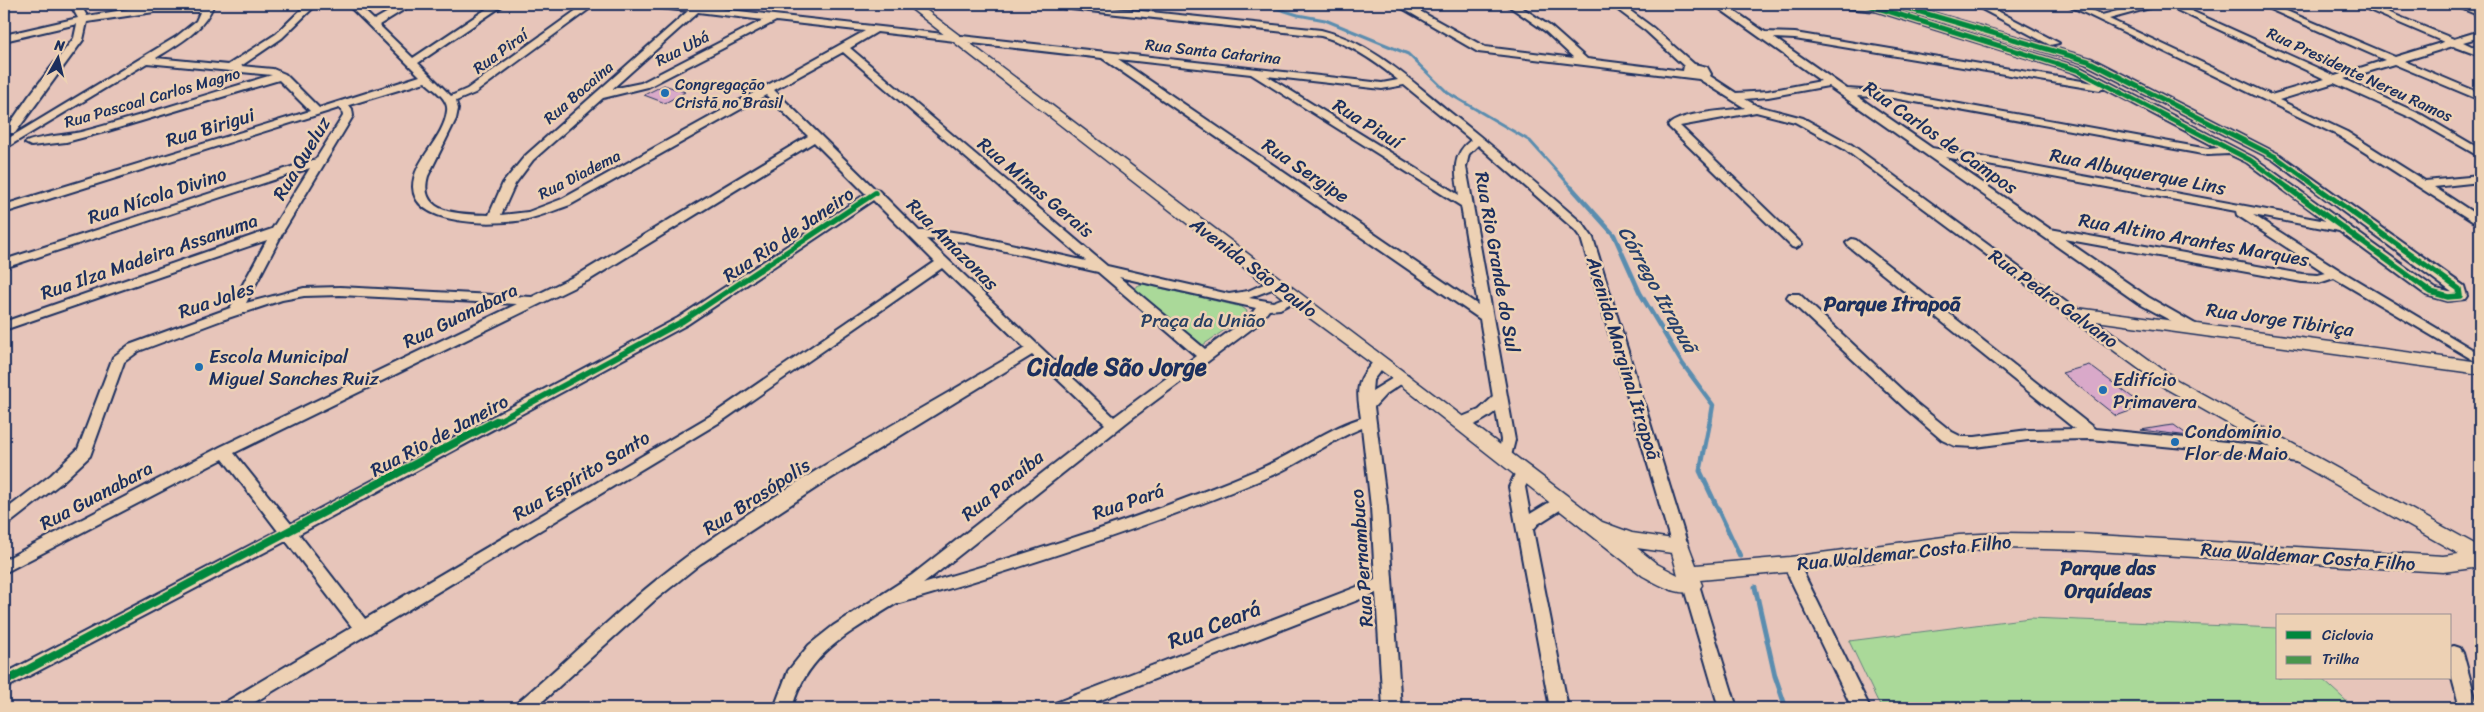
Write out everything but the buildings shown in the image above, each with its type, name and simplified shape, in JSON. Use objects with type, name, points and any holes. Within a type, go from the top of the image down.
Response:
[{"type":"main road","name":"Avenida São Paulo","points":[[911,4],[1294,298],[1462,423],[1656,575],[1675,583],[1689,579]]},
{"type":"main road","name":"Rua Jorge Tibiriça","points":[[2074,312],[2480,368]]},
{"type":"main road","name":"Rua Pedro Galvano","points":[[2074,312],[2171,384],[2262,445],[2301,458],[2480,558]]},
{"type":"main road","name":"Avenida São Paulo","points":[[1598,528],[1638,542],[1680,546]]},
{"type":"main road","name":"Rua Waldemar Costa Filho","points":[[1689,579],[1727,572],[1960,543],[2022,541],[2080,542],[2442,564],[2480,558]]},
{"type":"main road","name":"Avenida Marginal Itrapoã","points":[[1680,546],[1689,579]]},
{"type":"street","points":[[11,131],[33,98],[79,38],[83,18],[75,4]]},
{"type":"street","points":[[232,67],[279,36],[312,4]]},
{"type":"street","points":[[352,4],[450,100]]},
{"type":"street","points":[[373,24],[408,4]]},
{"type":"street","points":[[412,63],[500,4]]},
{"type":"street","name":"Rua Piraí","points":[[450,100],[464,95],[590,4]]},
{"type":"street","name":"Rua Santa Catarina","points":[[650,4],[699,6],[774,18],[1382,86],[1406,82]]},
{"type":"street","name":"Avenida Marginal Itrapoã","points":[[1052,4],[1328,34],[1382,62],[1478,140],[1579,227],[1587,238],[1680,546]]},
{"type":"street","points":[[1134,4],[1155,15]]},
{"type":"street","points":[[1400,4],[1482,50],[1655,70],[1693,72]]},
{"type":"street","points":[[1511,4],[1548,29],[1583,61]]},
{"type":"street","points":[[1615,4],[1649,30],[1693,72]]},
{"type":"street","name":"Rua Carlos de Campos","points":[[1718,4],[2143,300],[2197,329]]},
{"type":"street","points":[[1834,4],[1890,8],[2064,65],[2260,166],[2431,292],[2448,297],[2460,296],[2459,289],[2453,284],[2285,163],[1977,4]]},
{"type":"street","points":[[1864,4],[1890,8],[2016,39],[2088,61]]},
{"type":"street","points":[[2070,4],[2343,134],[2480,222]]},
{"type":"street","points":[[2101,18],[2154,4]]},
{"type":"street","name":"Rua Presidente Nereu Ramos","points":[[2169,4],[2430,123],[2480,154]]},
{"type":"street","points":[[2263,4],[2480,97]]},
{"type":"street","points":[[2360,4],[2480,53]]},
{"type":"street","points":[[2456,4],[2480,13]]},
{"type":"street","points":[[4,38],[83,18],[138,9],[209,6]]},
{"type":"street","points":[[4,146],[191,31],[200,22],[209,6]]},
{"type":"street","name":"Rua Bocaina","points":[[493,219],[509,183],[529,158],[699,6]]},
{"type":"street","name":"Rua Ubá","points":[[600,95],[644,85],[774,18]]},
{"type":"street","name":"Rua Santa Catarina","points":[[906,33],[936,22]]},
{"type":"street","name":"Rua Diadema","points":[[450,100],[453,114],[423,173],[419,188],[421,198],[438,212],[453,216],[493,219],[533,214],[566,202],[876,29]]},
{"type":"street","points":[[2016,39],[2025,35],[2027,30]]},
{"type":"street","points":[[2270,99],[2480,34]]},
{"type":"street","points":[[1763,35],[1795,36],[2111,88],[2130,82]]},
{"type":"street","name":"Rua Santa Catarina","points":[[982,58],[992,50],[1016,46]]},
{"type":"street","name":"Rua Minas Gerais","points":[[843,47],[1204,356]]},
{"type":"street","name":"Rua Sergipe","points":[[1105,55],[1485,316]]},
{"type":"street","points":[[145,60],[273,72],[281,76],[317,112]]},
{"type":"street","name":"Rua Piauí","points":[[1252,72],[1466,204]]},
{"type":"street","name":"Rua Pedro Galvano","points":[[1693,72],[1756,109],[1811,126],[1848,147],[2074,312]]},
{"type":"street","name":"Rua Pascoal Carlos Magno","points":[[31,143],[66,139],[104,129],[281,76]]},
{"type":"street","name":"Rua Birigui","points":[[4,209],[426,78]]},
{"type":"street","points":[[1735,96],[1768,94],[1831,82]]},
{"type":"street","name":"Rua Amazonas","points":[[768,90],[1112,424]]},
{"type":"street","points":[[1845,92],[1893,95],[2208,152],[2232,150]]},
{"type":"street","name":"Rua Queluz","points":[[235,311],[278,232],[348,116],[347,109],[341,104]]},
{"type":"street","points":[[1756,109],[1739,114],[1683,120],[1673,124],[1673,126],[1796,244]]},
{"type":"street","name":"Rua Guanabara","points":[[4,567],[225,451],[595,271],[816,136]]},
{"type":"street","name":"Rua Rio Grande do Sul","points":[[1478,140],[1465,149],[1462,154],[1460,167],[1508,440],[1505,456]]},
{"type":"street","name":"Rua Albuquerque Lins","points":[[1927,150],[2342,228]]},
{"type":"street","name":"Rua Nícola Divino","points":[[4,264],[321,161]]},
{"type":"street","points":[[2424,185],[2480,180]]},
{"type":"street","name":"Rua Rio de Janeiro","points":[[4,682],[288,533],[683,321],[875,193]]},
{"type":"street","points":[[2234,208],[2336,274],[2480,360]]},
{"type":"street","name":"Rua Ilza Madeira Assanuma","points":[[4,326],[278,232]]},
{"type":"street","name":"Rua Altino Arantes Marques","points":[[2045,232],[2302,278],[2319,279],[2336,274]]},
{"type":"street","points":[[917,236],[946,235],[966,238],[1265,306],[1275,306],[1294,298]]},
{"type":"street","name":"Rua Espírito Santo","points":[[230,708],[720,416],[939,257],[949,243],[966,238]]},
{"type":"street","points":[[1852,243],[2091,434]]},
{"type":"street","points":[[1226,297],[1251,294],[1275,283]]},
{"type":"street","name":"Rua Jales","points":[[4,519],[56,479],[85,452],[118,360],[123,354],[146,343],[278,297],[313,292],[340,291],[535,301]]},
{"type":"street","points":[[1794,297],[1911,406],[1947,436],[1960,442],[1975,442],[2028,435],[2091,434],[2262,445]]},
{"type":"street","points":[[2143,300],[2149,315],[2148,323]]},
{"type":"street","name":"Rua Paraíba","points":[[783,708],[790,684],[797,671],[814,651],[838,632],[892,599],[1112,424],[1253,321],[1265,306]]},
{"type":"street","name":"Rua Brasópolis","points":[[523,708],[659,586],[694,560],[797,493],[1034,348]]},
{"type":"street","name":"Rua Pernambuco","points":[[1381,361],[1366,379],[1365,394],[1379,507],[1392,708]]},
{"type":"street","points":[[1368,412],[1382,391],[1403,378]]},
{"type":"street","points":[[1462,423],[1484,413],[1500,399]]},
{"type":"street","name":"Rua Pará","points":[[892,599],[973,576],[1204,496],[1280,466],[1344,429],[1368,412]]},
{"type":"street","points":[[225,451],[363,629]]},
{"type":"street","points":[[1525,472],[1520,478],[1517,487],[1558,708]]},
{"type":"street","points":[[1524,530],[1532,520],[1563,501]]},
{"type":"street","points":[[1791,564],[1861,708]]},
{"type":"street","name":"Avenida Marginal Itrapoã","points":[[1689,579],[1728,708]]},
{"type":"street","name":"Rua Ceará","points":[[1061,708],[1384,583]]},
{"type":"street","points":[[2454,653],[2469,708]]},
{"type":"green space","name":"Praça da União","points":[[1143,284],[1242,307],[1247,311],[1246,315],[1203,345],[1136,290],[1136,286]]},
{"type":"green space","points":[[2030,618],[2276,628],[2276,680],[2323,680],[2354,708],[1881,708],[1849,641]]},
{"type":"waterway","name":"Córrego Itrapuã","points":[[1263,4],[1298,15],[1325,20],[1408,54],[1448,93],[1530,141],[1573,189]]},
{"type":"waterway","name":"Córrego Itrapuã","points":[[1572,188],[1614,235],[1640,293],[1682,363],[1713,405],[1710,423]]},
{"type":"waterway","name":"Córrego Itrapuã","points":[[1710,421],[1700,471],[1740,556]]},
{"type":"waterway","points":[[1755,587],[1775,676],[1786,708]]},
{"type":"marked path","points":[[4,144],[8,137]]},
{"type":"cycle path","points":[[1865,4],[2077,70],[2250,160],[2431,292],[2448,297],[2460,296],[2459,289],[2276,157],[2088,61],[1893,4]]},
{"type":"cycle path","points":[[4,682],[288,533],[683,321],[875,193]]},
{"type":"place","name":"Congregação Cristã no Brasil","points":[[665,93]]},
{"type":"place","name":"Escola Municipal Miguel Sanches Ruiz","points":[[199,367]]},
{"type":"place","name":"Edifício Primavera","points":[[2103,390]]},
{"type":"place","name":"Condomínio Flor de Maio","points":[[2175,442]]},
{"type":"district","name":"Parque Itrapoã","points":[[1892,304]]},
{"type":"district","name":"Cidade São Jorge","points":[[1117,367]]},
{"type":"district","name":"Parque das Orquídeas","points":[[2108,580]]}]
